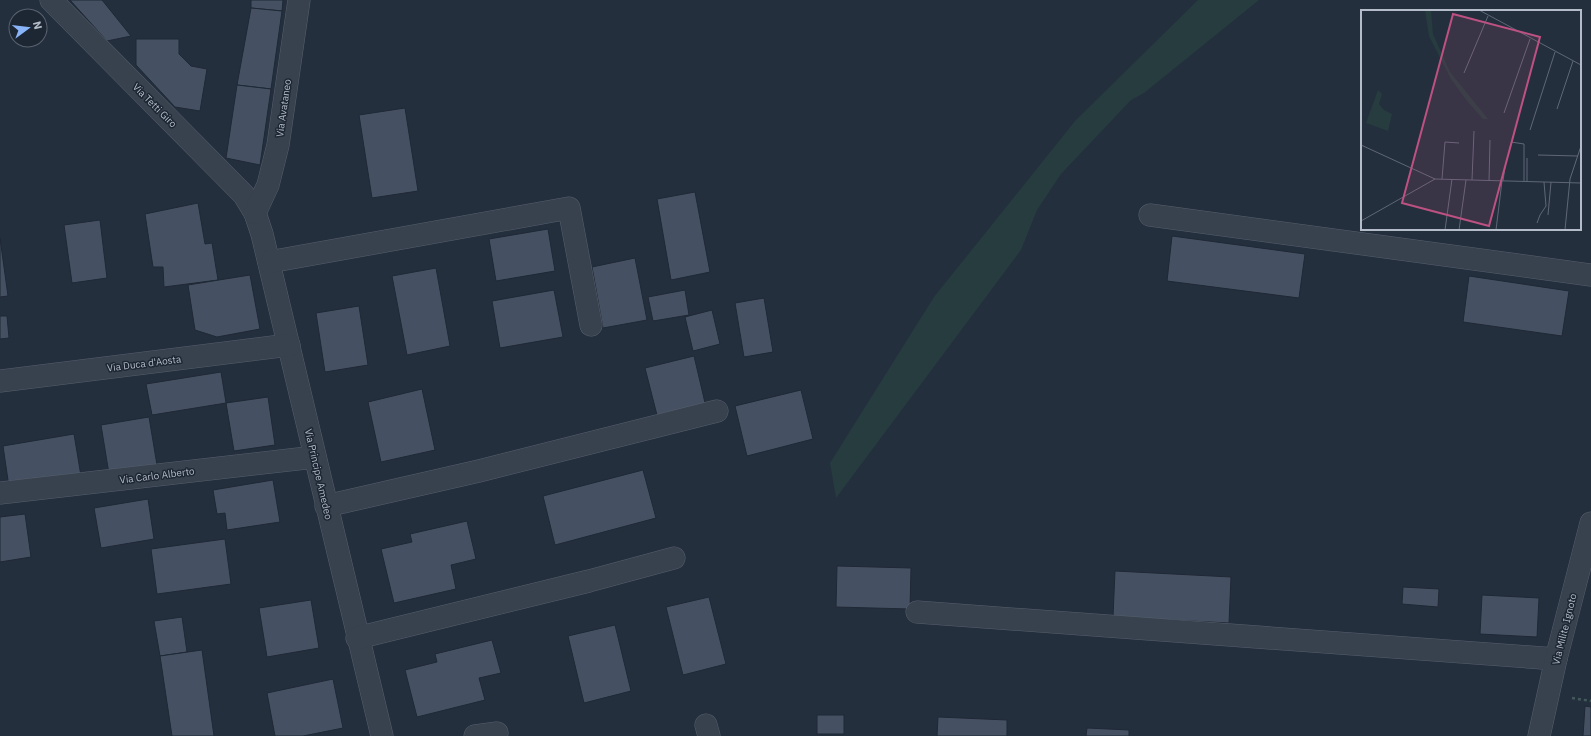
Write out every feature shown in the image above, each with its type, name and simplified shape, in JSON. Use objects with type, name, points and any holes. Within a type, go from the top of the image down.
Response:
[{"type":"street","name":"Via Tetti Giro","points":[[51,0],[244,195],[255,213]]},
{"type":"street","name":"Via Avataneo","points":[[255,213],[268,185],[278,145],[299,0]]},
{"type":"street","points":[[268,262],[569,208],[591,326]]},
{"type":"street","name":"Via Principe Amedeo","points":[[255,213],[289,345],[357,638],[382,736]]},
{"type":"street","points":[[1150,215],[1591,275]]},
{"type":"street","name":"Via Duca d'Aosta","points":[[0,381],[289,345]]},
{"type":"street","points":[[326,506],[479,471],[717,411]]},
{"type":"street","name":"Via Carlo Alberto","points":[[0,493],[315,457]]},
{"type":"street","name":"Via Milite Ignoto","points":[[1539,736],[1556,659],[1591,523]]},
{"type":"street","points":[[357,638],[589,581],[674,558]]},
{"type":"street","points":[[917,612],[1556,659]]},
{"type":"street","points":[[475,736],[498,732]]},
{"type":"green space","points":[[1198,0],[1259,0],[1144,93],[1131,100],[1061,174],[1037,210],[1021,250],[836,498],[830,463],[934,297],[1075,121]]},
{"type":"building","points":[[70,0],[102,0],[131,36],[107,41]]},
{"type":"building","points":[[251,0],[283,0],[282,11],[251,8]]},
{"type":"building","points":[[251,8],[282,11],[271,89],[237,85]]},
{"type":"building","points":[[136,39],[179,39],[179,54],[191,66],[207,69],[200,111],[175,107],[136,65]]},
{"type":"building","points":[[237,85],[271,89],[260,165],[226,158]]},
{"type":"building","points":[[405,108],[418,191],[372,198],[359,115]]},
{"type":"building","points":[[695,192],[710,272],[671,280],[657,199]]},
{"type":"building","points":[[198,203],[205,244],[212,243],[218,280],[164,287],[163,267],[153,267],[145,214]]},
{"type":"building","points":[[100,220],[107,278],[72,283],[64,225]]},
{"type":"building","points":[[548,229],[555,271],[496,281],[489,239]]},
{"type":"building","points":[[1172,236],[1305,254],[1299,298],[1167,281]]},
{"type":"building","points":[[0,238],[8,296],[0,297]]},
{"type":"building","points":[[635,258],[647,320],[603,328],[592,267]]},
{"type":"building","points":[[436,268],[450,346],[407,355],[392,276]]},
{"type":"building","points":[[250,275],[260,329],[217,337],[195,330],[188,285]]},
{"type":"building","points":[[1469,276],[1569,291],[1562,336],[1463,322]]},
{"type":"building","points":[[554,290],[563,337],[500,348],[492,301]]},
{"type":"building","points":[[685,290],[689,315],[653,321],[648,297]]},
{"type":"building","points":[[764,298],[773,352],[744,357],[735,303]]},
{"type":"building","points":[[359,306],[368,365],[325,372],[316,313]]},
{"type":"building","points":[[712,310],[720,344],[693,351],[685,317]]},
{"type":"building","points":[[0,316],[7,316],[9,338],[0,339]]},
{"type":"building","points":[[694,356],[706,407],[658,419],[645,368]]},
{"type":"building","points":[[221,372],[226,403],[152,415],[146,384]]},
{"type":"building","points":[[422,389],[435,450],[381,462],[368,402]]},
{"type":"building","points":[[801,390],[813,439],[747,456],[735,406]]},
{"type":"building","points":[[268,397],[275,445],[234,451],[226,403]]},
{"type":"building","points":[[149,417],[157,465],[109,474],[101,425]]},
{"type":"building","points":[[74,434],[81,476],[9,487],[3,446]]},
{"type":"building","points":[[643,470],[656,518],[555,545],[543,496]]},
{"type":"building","points":[[273,480],[280,522],[227,530],[225,513],[217,514],[213,490]]},
{"type":"building","points":[[148,499],[154,539],[101,548],[94,508]]},
{"type":"building","points":[[25,514],[31,557],[0,562],[0,517]]},
{"type":"building","points":[[467,521],[476,559],[451,565],[456,589],[394,603],[381,549],[412,542],[410,534]]},
{"type":"building","points":[[225,539],[231,584],[157,594],[151,549]]},
{"type":"building","points":[[837,566],[911,568],[910,609],[836,607]]},
{"type":"building","points":[[1115,571],[1231,577],[1229,623],[1113,617]]},
{"type":"building","points":[[1403,587],[1439,589],[1438,607],[1402,604]]},
{"type":"building","points":[[1482,595],[1539,598],[1537,637],[1480,634]]},
{"type":"building","points":[[709,597],[726,664],[683,675],[666,607]]},
{"type":"building","points":[[311,600],[319,648],[267,657],[259,608]]},
{"type":"building","points":[[182,617],[187,652],[160,656],[154,621]]},
{"type":"building","points":[[615,625],[631,691],[584,703],[568,636]]},
{"type":"building","points":[[492,640],[501,673],[479,678],[485,700],[417,717],[405,670],[437,662],[435,654]]},
{"type":"building","points":[[202,650],[214,736],[172,736],[160,656]]},
{"type":"building","points":[[333,679],[343,728],[303,736],[275,736],[267,693]]},
{"type":"building","points":[[1585,706],[1591,707],[1591,736],[1583,736]]},
{"type":"building","points":[[817,715],[844,715],[844,734],[817,734]]},
{"type":"building","points":[[938,717],[1007,720],[1007,736],[937,736]]},
{"type":"building","points":[[1087,728],[1129,730],[1129,736],[1086,736]]}]
